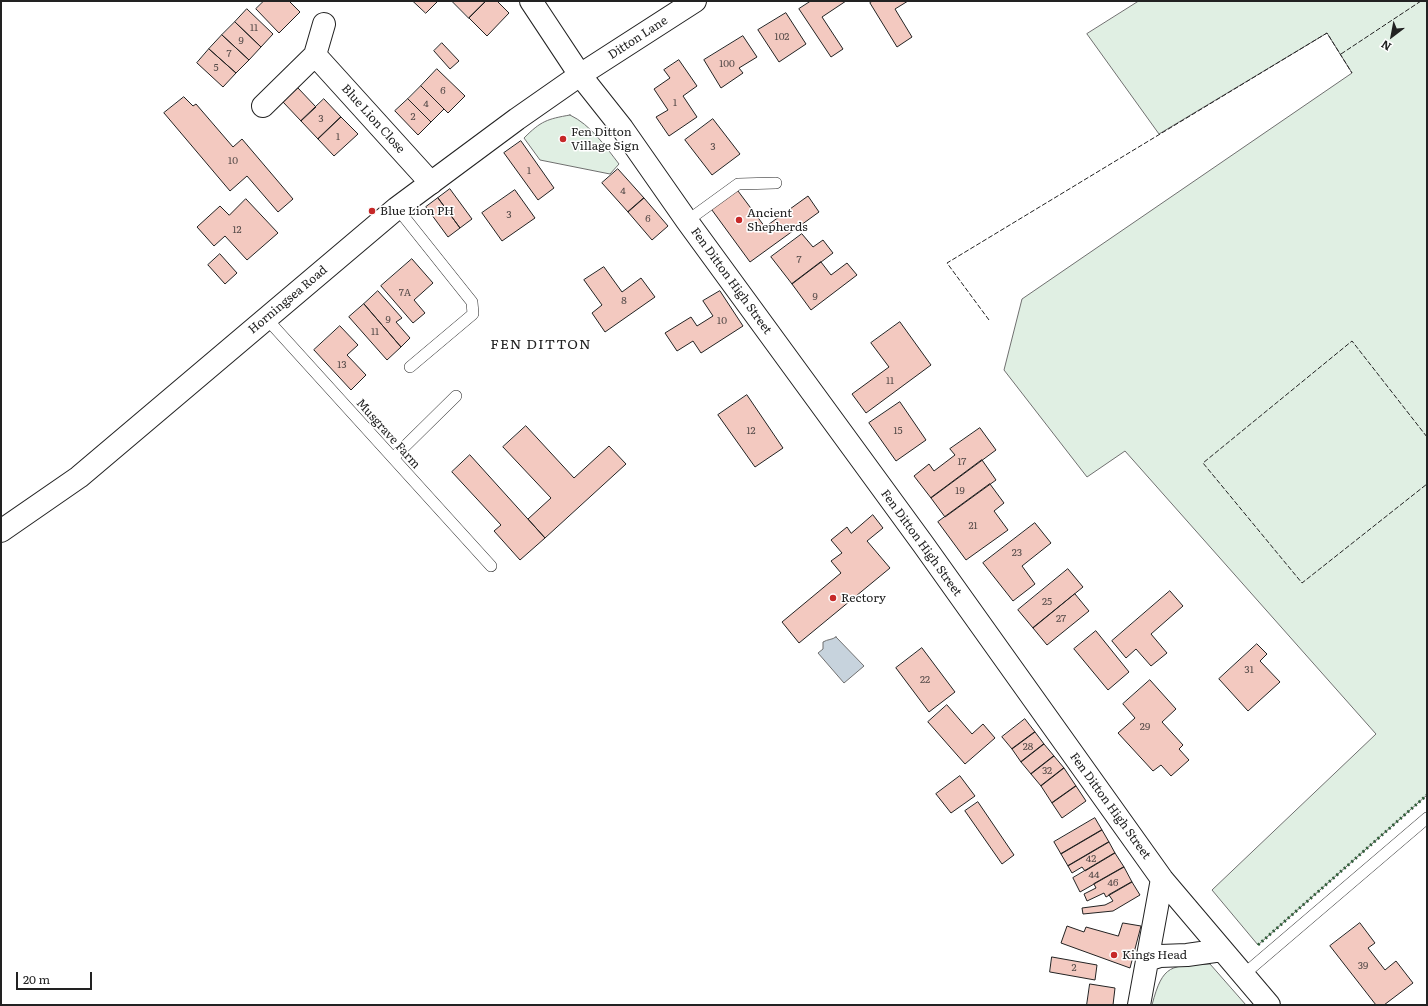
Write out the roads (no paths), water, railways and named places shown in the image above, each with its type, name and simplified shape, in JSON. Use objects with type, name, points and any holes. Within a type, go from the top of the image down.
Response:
[{"type":"street","name":"Fen Ditton High Street","points":[[531,1],[580,75],[622,128],[687,222],[923,544],[1162,878],[1269,1005]]},
{"type":"street","name":"Ditton Lane","points":[[580,75],[695,1]]},
{"type":"street","points":[[263,106],[315,55],[324,24]]},
{"type":"street","name":"Blue Lion Close","points":[[315,55],[431,183]]},
{"type":"street","name":"Horningsea Road","points":[[1,531],[80,477],[397,208],[517,119],[580,75]]},
{"type":"street","points":[[1139,1005],[1162,878]]},
{"type":"street","points":[[1147,960],[1160,956],[1188,955],[1222,950]]},
{"type":"lane","points":[[687,222],[738,184],[776,183]]},
{"type":"lane","points":[[397,208],[472,302],[473,314],[410,367]]},
{"type":"lane","name":"Musgrave Farm","points":[[266,318],[491,566]]},
{"type":"lane","points":[[393,458],[456,396]]},
{"type":"lane","points":[[1243,975],[1427,818]]},
{"type":"place","name":"Fen Ditton Village Sign","points":[[563,139]]},
{"type":"place","name":"Blue Lion PH","points":[[372,211]]},
{"type":"place","name":"Ancient Shepherds","points":[[739,220]]},
{"type":"place","name":"Rectory","points":[[833,598]]},
{"type":"place","name":"Kings Head","points":[[1114,955]]},
{"type":"district","name":"FEN DITTON","points":[[541,345]]}]
